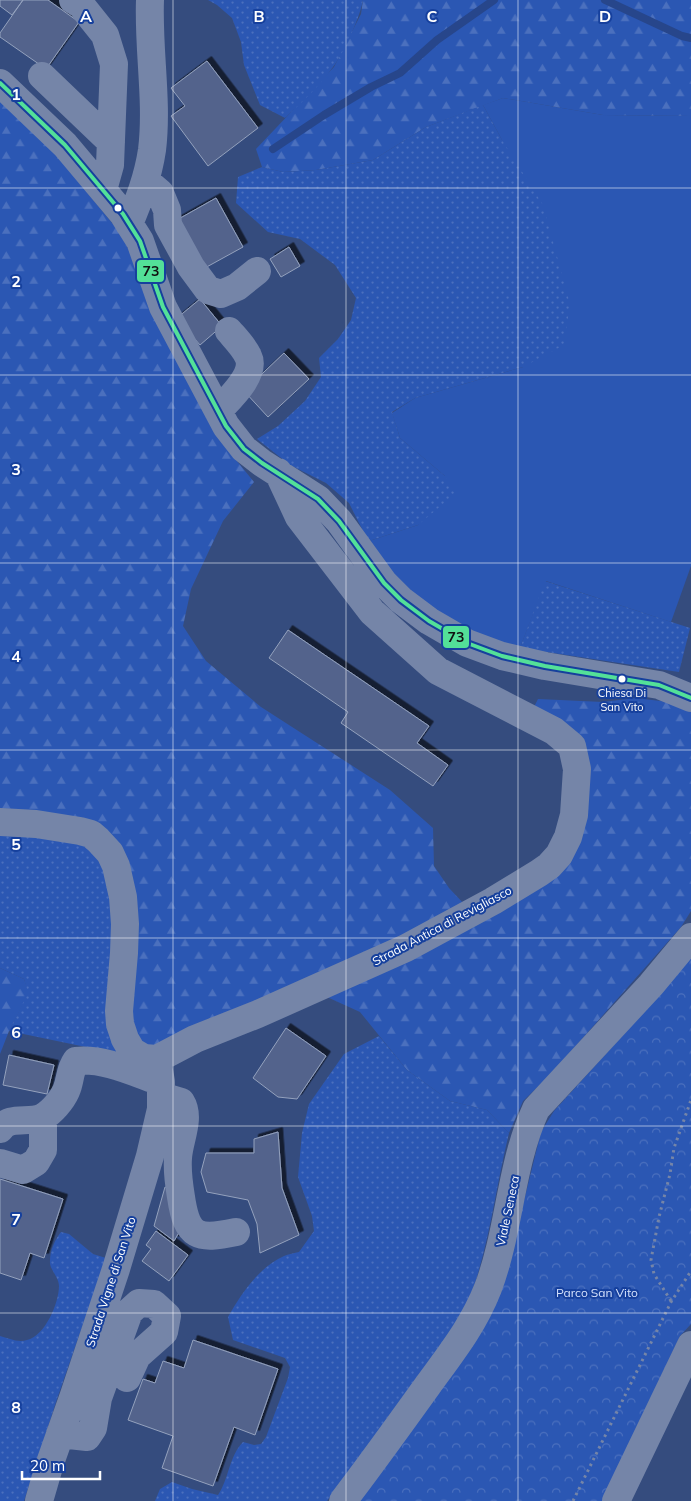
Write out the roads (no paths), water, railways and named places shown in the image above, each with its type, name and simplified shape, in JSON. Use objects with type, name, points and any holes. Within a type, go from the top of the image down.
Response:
[{"type":"street","points":[[73,0],[81,5],[105,35],[114,64],[110,165],[103,190]]},
{"type":"street","points":[[130,224],[146,181],[152,150],[154,125],[149,21],[150,0]]},
{"type":"street","points":[[42,76],[111,142]]},
{"type":"street","points":[[0,83],[65,146],[130,224],[140,241],[163,307],[226,426],[244,449],[262,463],[318,499],[339,522],[384,583],[401,600],[429,621],[467,642],[502,656],[545,666],[659,685],[691,698]]},
{"type":"street","points":[[146,181],[160,193],[167,210],[168,225],[191,267],[208,290],[221,294],[237,287],[257,271]]},
{"type":"street","points":[[218,412],[239,388],[250,370],[249,356],[229,331]]},
{"type":"street","name":"Strada Antica di Revigliasco","points":[[160,1079],[195,1039],[258,1014],[390,956],[493,901],[549,866],[568,837],[574,815],[577,769],[572,746],[554,731],[438,671],[372,612],[300,517],[278,472]]},
{"type":"street","points":[[0,822],[36,824],[91,834],[110,854],[116,866],[123,897],[124,953],[119,1011],[120,1024],[125,1040],[132,1050],[144,1058],[186,1109],[178,1158],[179,1185],[185,1221],[192,1231],[205,1236],[236,1232]]},
{"type":"street","name":"Viale Seneca","points":[[343,1501],[457,1347],[473,1320],[488,1287],[500,1248],[512,1186],[526,1131],[536,1109],[651,985],[691,936]]},
{"type":"street","points":[[0,1129],[4,1124],[17,1120],[28,1121],[43,1117],[55,1106],[66,1090],[71,1068],[76,1062],[86,1060],[160,1079]]},
{"type":"street","name":"Strada Vigne di San Vito","points":[[39,1501],[50,1463],[113,1278],[147,1166],[161,1109],[160,1079]]},
{"type":"street","points":[[0,1163],[23,1170],[36,1162],[42,1150],[43,1117]]},
{"type":"street","points":[[60,1434],[87,1437],[93,1428],[98,1398],[129,1312],[139,1303],[154,1304],[167,1316],[164,1332],[137,1356],[127,1378]]},
{"type":"street","points":[[616,1501],[691,1345]]},
{"type":"waterway","points":[[273,149],[324,115],[371,87],[400,73],[437,40],[494,0]]},
{"type":"waterway","points":[[605,0],[682,36],[691,38]]},
{"type":"place","name":"Chiesa Di San Vito","points":[[622,679]]},
{"type":"park label","name":"Parco San Vito","points":[[597,1293]]}]
